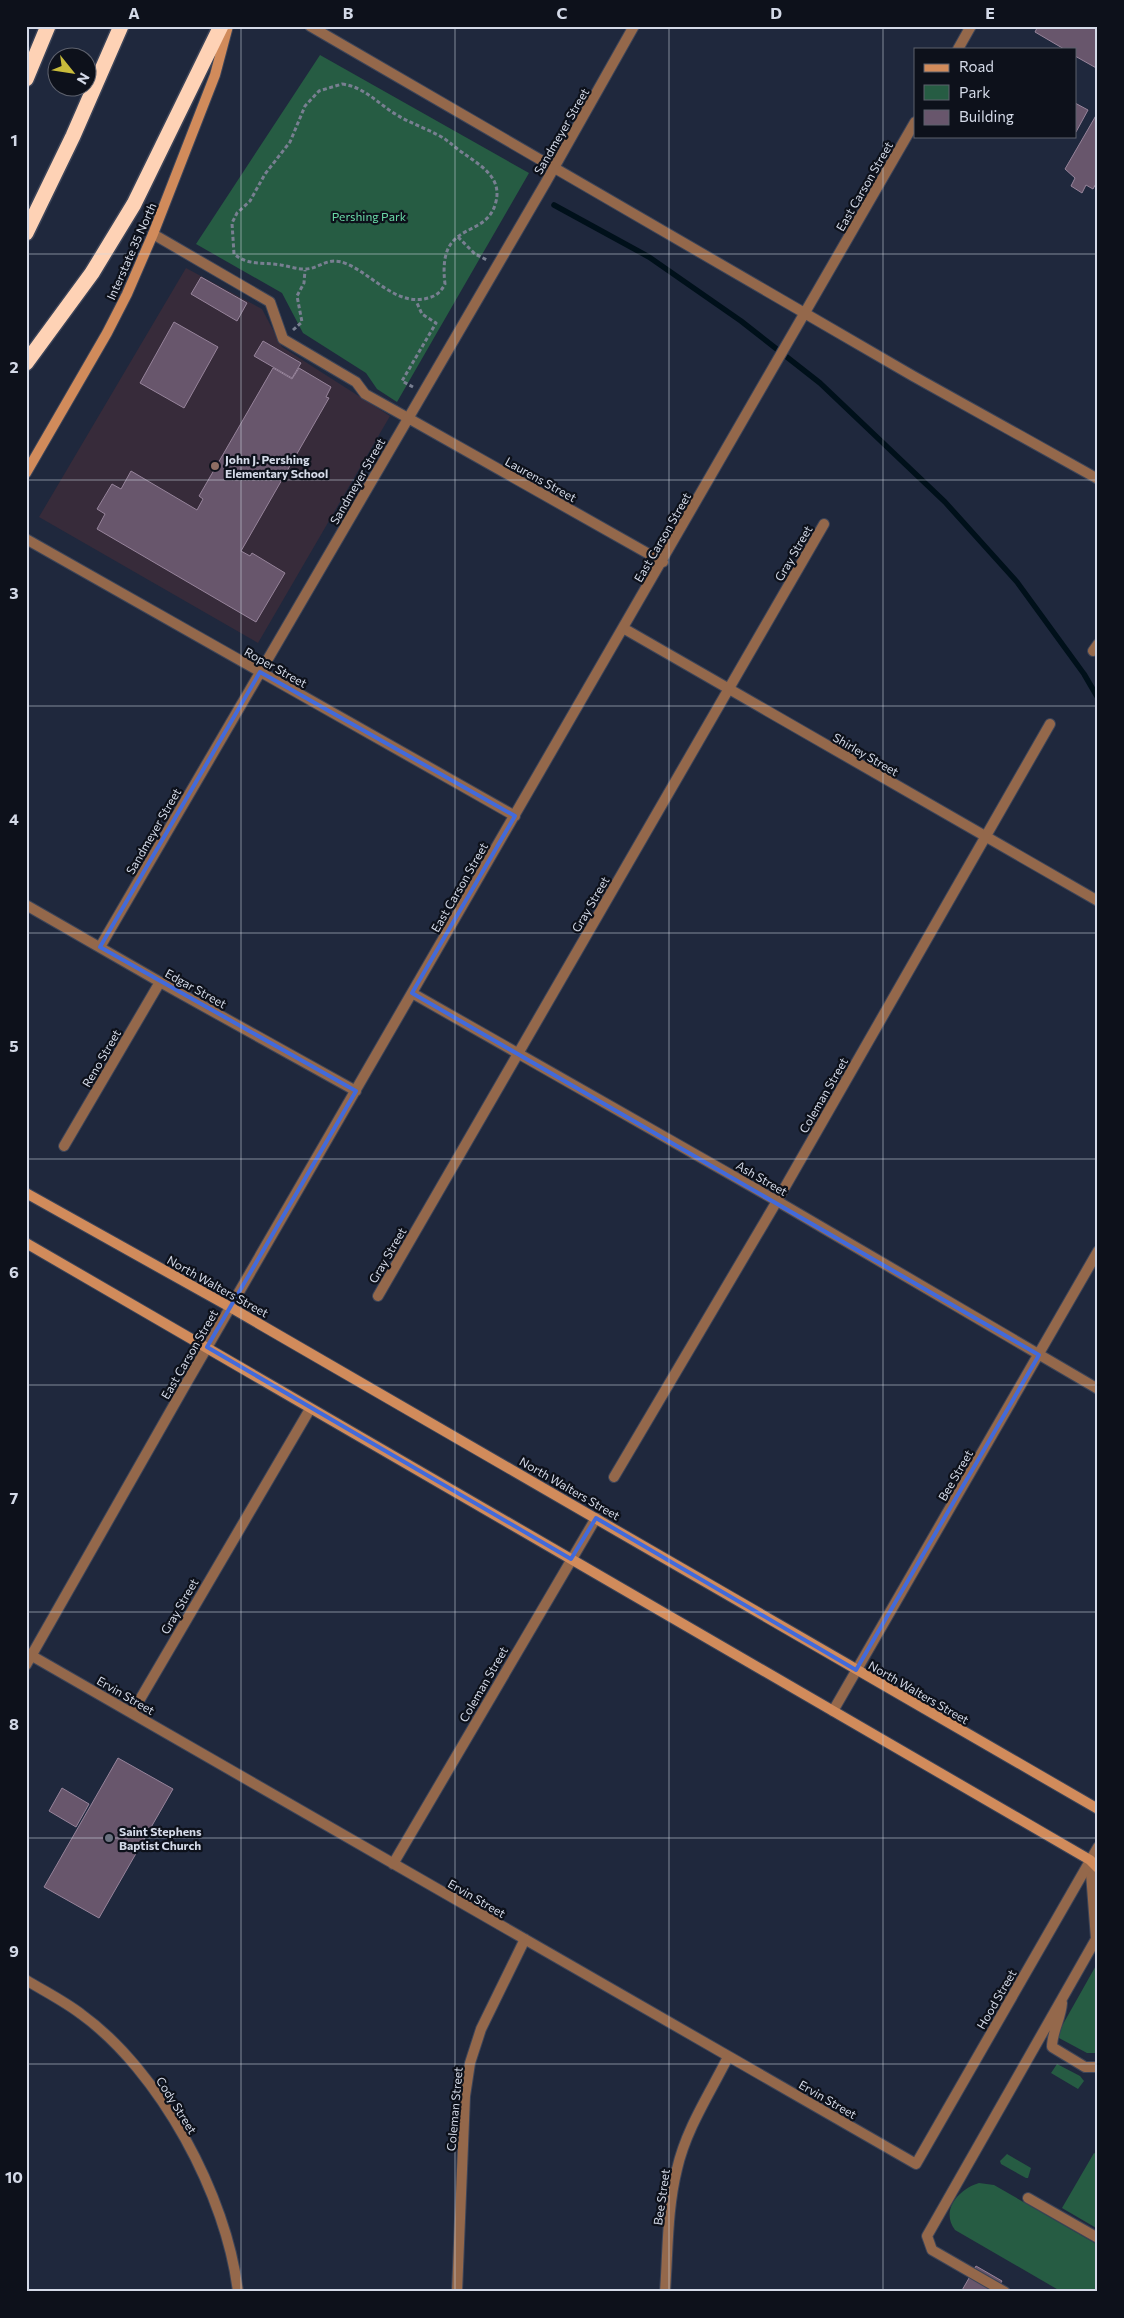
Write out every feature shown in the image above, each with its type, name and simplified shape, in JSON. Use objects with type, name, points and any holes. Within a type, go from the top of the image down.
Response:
[{"type":"highway","points":[[26,79],[48,26]]},
{"type":"highway","points":[[26,233],[73,136],[121,26]]},
{"type":"highway","points":[[26,363],[92,273],[134,204],[221,26]]},
{"type":"main road","name":"Interstate 35 North","points":[[26,473],[107,333],[153,234],[215,75],[228,26]]},
{"type":"main road","name":"North Walters Street","points":[[26,1193],[230,1307],[1098,1810]]},
{"type":"main road","points":[[26,1243],[1094,1861],[1098,1868]]},
{"type":"street","points":[[310,26],[554,169],[1098,479]]},
{"type":"street","name":"Sandmeyer Street","points":[[100,947],[554,169],[634,26]]},
{"type":"street","points":[[959,48],[971,26]]},
{"type":"street","name":"East Carson Street","points":[[28,1658],[623,628],[663,562],[914,124]]},
{"type":"street","points":[[153,234],[270,302],[283,339]]},
{"type":"street","name":"Laurens Street","points":[[283,339],[356,382],[365,394],[663,562]]},
{"type":"street","name":"Gray Street","points":[[378,1296],[824,524]]},
{"type":"street","name":"Roper Street","points":[[26,539],[515,816]]},
{"type":"street","name":"Shirley Street","points":[[623,628],[1098,900]]},
{"type":"street","name":"Coleman Street","points":[[614,1477],[777,1201],[1050,724]]},
{"type":"street","name":"Edgar Street","points":[[26,905],[356,1091]]},
{"type":"street","name":"Reno Street","points":[[64,1146],[160,982]]},
{"type":"street","name":"Ash Street","points":[[412,993],[777,1201],[1098,1389]]},
{"type":"street","name":"Bee Street","points":[[833,1711],[1098,1251]]},
{"type":"street","name":"Gray Street","points":[[132,1713],[310,1409]]},
{"type":"street","name":"Coleman Street","points":[[393,1864],[570,1559],[596,1518]]},
{"type":"street","name":"Ervin Street","points":[[28,1658],[132,1713],[916,2164]]},
{"type":"street","name":"Hood Street","points":[[916,2164],[1094,1861],[1098,1847]]},
{"type":"street","points":[[1005,2292],[932,2250],[926,2236],[1096,1939],[1094,1861]]},
{"type":"street","name":"Coleman Street","points":[[457,2292],[465,2096],[470,2063],[481,2029],[525,1939]]},
{"type":"street","name":"Cody Street","points":[[26,1980],[82,2014],[124,2053],[161,2098],[201,2170],[217,2210],[233,2262],[238,2292]]},
{"type":"street","points":[[1062,2000],[1061,2018],[1052,2035],[1052,2047],[1084,2066],[1098,2067]]},
{"type":"street","name":"Bee Street","points":[[665,2292],[671,2201],[677,2167],[693,2124],[728,2057]]},
{"type":"street","points":[[1028,2198],[1098,2238]]},
{"type":"path","points":[[342,84],[353,85],[395,114],[440,135],[488,170],[496,187],[495,206],[485,220],[463,232],[458,237],[452,243],[444,260],[442,271],[445,284],[442,290],[437,295],[416,301],[394,294],[378,282],[367,278],[347,264],[333,260],[305,270],[280,264],[257,264],[239,258],[234,254],[232,247],[232,223],[238,213],[250,201],[265,174],[290,142],[305,106],[319,91],[342,84]]},
{"type":"path","points":[[458,237],[475,254],[497,265]]},
{"type":"path","points":[[283,339],[302,322],[297,296],[304,283],[305,270]]},
{"type":"path","points":[[416,301],[422,314],[436,323],[402,381],[422,393]]},
{"type":"highlighted area","points":[[260,672],[515,816],[412,993],[1039,1355],[856,1670],[596,1518],[571,1559],[207,1347],[356,1091],[100,947]]},
{"type":"shaded area","name":"John J. Pershing Elementary School","points":[[186,268],[262,309],[282,347],[390,416],[258,643],[39,517]]},
{"type":"green space","name":"Pershing Park","points":[[320,55],[529,173],[397,402],[377,389],[366,373],[303,333],[282,293],[196,244]]},
{"type":"green space","points":[[1098,1962],[1098,2053],[1087,2053],[1059,2038],[1058,2033]]},
{"type":"green space","points":[[1057,2064],[1080,2076],[1084,2081],[1078,2089],[1051,2073]]},
{"type":"green space","points":[[1094,2153],[1098,2155],[1098,2229],[1062,2208]]},
{"type":"green space","points":[[1007,2154],[1031,2168],[1028,2178],[1001,2164],[1000,2161]]},
{"type":"green space","points":[[979,2183],[994,2185],[1098,2245],[1098,2292],[1062,2292],[955,2230],[950,2215],[954,2201],[965,2190]]},
{"type":"building","points":[[1038,26],[1094,26],[1098,28],[1098,69],[1076,57],[1076,48],[1062,48],[1035,32]]},
{"type":"building","points":[[1076,104],[1088,110],[1076,132]]},
{"type":"building","points":[[1098,112],[1098,180],[1093,189],[1086,185],[1082,193],[1071,186],[1075,178],[1065,169]]},
{"type":"building","points":[[201,277],[247,303],[237,321],[191,294]]},
{"type":"building","points":[[174,322],[218,347],[184,408],[140,383]]},
{"type":"building","points":[[263,341],[301,363],[292,378],[254,356]]},
{"type":"building","points":[[273,368],[292,379],[299,368],[331,387],[326,397],[329,398],[241,551],[250,556],[252,553],[285,573],[256,622],[97,529],[105,514],[97,509],[112,484],[121,489],[131,471],[197,510],[203,499],[199,496]]},
{"type":"building","name":"Saint Stephens Baptist Church","points":[[118,1758],[173,1789],[99,1918],[44,1887]]},
{"type":"building","points":[[62,1788],[89,1804],[76,1827],[49,1811]]},
{"type":"building","points":[[976,2266],[1002,2281],[995,2292],[961,2292]]},
{"type":"waterway","points":[[554,205],[649,257],[741,321],[820,383],[945,502],[1017,582],[1084,674],[1098,698]]},
{"type":"place","name":"John J. Pershing Elementary School","points":[[215,466]]},
{"type":"place","name":"Saint Stephens Baptist Church","points":[[109,1838]]}]
